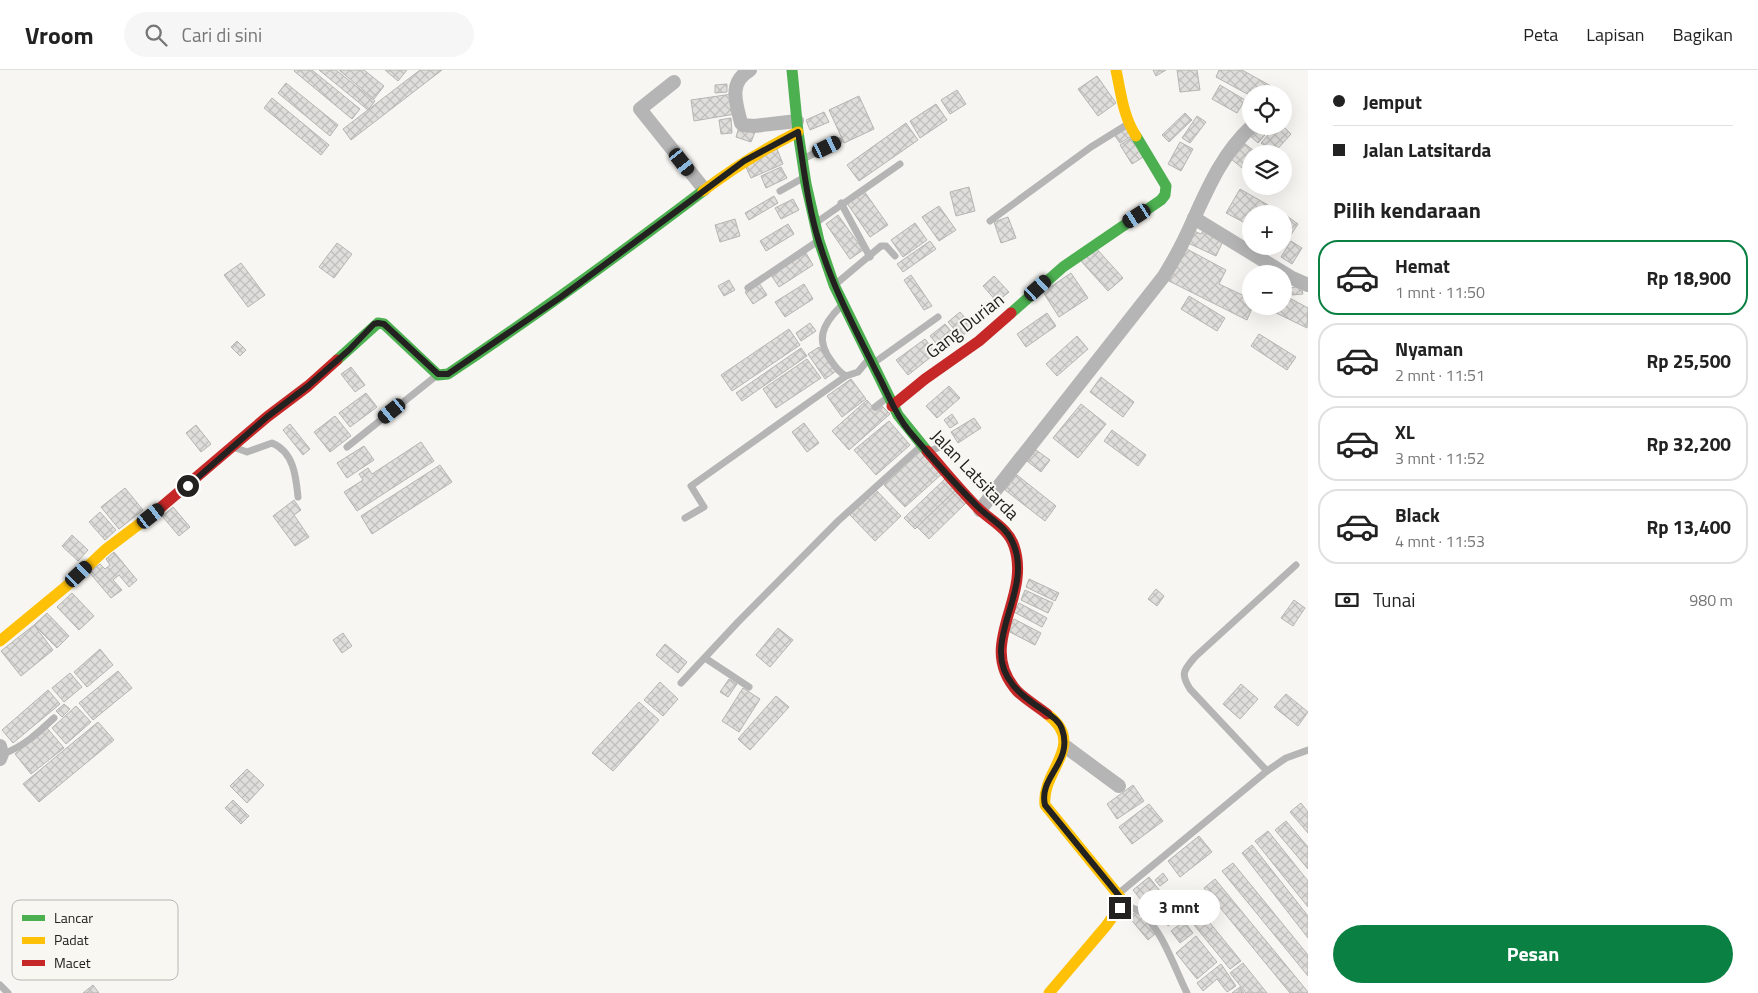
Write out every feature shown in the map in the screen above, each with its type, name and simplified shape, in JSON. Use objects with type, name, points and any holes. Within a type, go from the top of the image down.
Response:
[{"type":"street","points":[[750,70],[743,74],[735,89],[741,123],[747,126],[798,127]]},
{"type":"street","name":"Jalan Latsitarda","points":[[792,70],[805,177],[814,223],[834,285],[890,401],[906,427],[980,510],[1007,533],[1015,549],[1017,566],[1015,591],[1001,645],[1004,671],[1015,689],[1027,700],[1054,718],[1061,726],[1066,747]]},
{"type":"street","name":"Gang Durian","points":[[890,401],[979,341],[1063,267],[1161,200],[1165,195],[1166,186],[1128,124],[1116,70]]},
{"type":"street","points":[[674,82],[640,109],[704,189]]},
{"type":"street","points":[[0,641],[69,584],[106,550],[174,498],[267,417],[308,386],[376,323],[384,324],[438,374],[446,375],[452,373],[619,255],[704,189],[798,127]]},
{"type":"street","points":[[980,510],[1164,276],[1182,246],[1206,190],[1223,159],[1244,135]]},
{"type":"street","points":[[1194,218],[1292,278],[1308,285]]},
{"type":"street","points":[[1049,993],[1106,926],[1119,899],[1045,805],[1044,795],[1047,785],[1066,747],[1119,786]]},
{"type":"lane","points":[[990,221],[1091,147],[1128,124]]},
{"type":"lane","points":[[802,159],[839,141]]},
{"type":"lane","points":[[814,223],[900,164]]},
{"type":"lane","points":[[780,191],[805,177]]},
{"type":"lane","points":[[842,203],[870,257]]},
{"type":"lane","points":[[748,288],[819,241]]},
{"type":"lane","points":[[834,285],[882,246],[886,246],[895,256]]},
{"type":"lane","points":[[843,304],[825,327],[822,344],[839,372],[846,376]]},
{"type":"lane","points":[[685,518],[704,506],[691,486],[846,376],[856,374],[871,360],[938,316]]},
{"type":"lane","points":[[347,447],[438,374]]},
{"type":"lane","points":[[875,407],[890,401]]},
{"type":"lane","points":[[234,446],[246,452],[268,444],[282,448],[293,466],[298,497]]},
{"type":"lane","points":[[681,683],[838,521],[925,448],[948,444]]},
{"type":"lane","points":[[1267,771],[1190,689],[1184,679],[1184,672],[1195,657],[1296,565]]},
{"type":"lane","points":[[705,658],[749,688]]},
{"type":"lane","points":[[1,753],[12,751],[54,718]]},
{"type":"lane","points":[[1187,993],[1167,951],[1144,915],[1119,899],[1267,771],[1286,758],[1308,750]]},
{"type":"lane","points":[[0,984],[8,993]]},
{"type":"building","points":[[295,70],[312,70],[360,109],[352,119]]},
{"type":"building","points":[[319,70],[336,70],[375,101],[368,110]]},
{"type":"building","points":[[339,70],[364,70],[384,86],[374,99]]},
{"type":"building","points":[[385,70],[407,70],[398,81]]},
{"type":"building","points":[[420,70],[442,70],[351,140],[343,129]]},
{"type":"building","points":[[1153,70],[1166,70],[1156,76]]},
{"type":"building","points":[[1177,70],[1197,70],[1200,90],[1180,92]]},
{"type":"building","points":[[1219,70],[1242,70],[1269,85],[1242,85],[1242,91],[1216,77]]},
{"type":"building","points":[[1097,76],[1116,103],[1098,116],[1078,89]]},
{"type":"building","points":[[286,83],[338,125],[330,136],[278,93]]},
{"type":"building","points":[[727,84],[727,92],[715,93],[715,85]]},
{"type":"building","points":[[1220,85],[1242,98],[1242,105],[1237,113],[1212,99]]},
{"type":"building","points":[[957,90],[966,104],[950,114],[941,100]]},
{"type":"building","points":[[732,94],[735,114],[694,121],[691,100]]},
{"type":"building","points":[[859,96],[874,129],[844,143],[829,110]]},
{"type":"building","points":[[272,98],[329,145],[321,155],[264,108]]},
{"type":"building","points":[[936,104],[947,120],[920,138],[910,121]]},
{"type":"building","points":[[824,112],[829,122],[810,130],[806,120]]},
{"type":"building","points":[[1185,113],[1192,120],[1169,142],[1162,135]]},
{"type":"building","points":[[1197,116],[1206,122],[1190,143],[1182,138]]},
{"type":"building","points":[[731,118],[732,133],[721,134],[719,120]]},
{"type":"building","points":[[906,123],[918,140],[859,181],[847,165]]},
{"type":"building","points":[[739,127],[755,132],[751,142],[736,137]]},
{"type":"building","points":[[1127,128],[1132,136],[1120,143],[1115,136]]},
{"type":"building","points":[[1249,135],[1265,135],[1258,143]]},
{"type":"building","points":[[1268,135],[1290,135],[1281,145],[1263,145],[1261,143]]},
{"type":"building","points":[[1133,137],[1145,156],[1132,164],[1120,145]]},
{"type":"building","points":[[1180,142],[1193,149],[1181,171],[1168,164]]},
{"type":"building","points":[[1242,145],[1242,168],[1231,159]]},
{"type":"building","points":[[777,149],[783,164],[751,178],[744,163]]},
{"type":"building","points":[[781,167],[787,178],[766,188],[761,176]]},
{"type":"building","points":[[969,187],[975,211],[956,216],[950,192]]},
{"type":"building","points":[[1240,189],[1242,190],[1242,195],[1250,195],[1268,205],[1242,205],[1242,221],[1226,213]]},
{"type":"building","points":[[864,191],[888,225],[870,237],[847,203]]},
{"type":"building","points":[[774,196],[778,203],[749,220],[745,213]]},
{"type":"building","points":[[793,199],[799,210],[781,219],[775,208]]},
{"type":"building","points":[[939,206],[956,230],[939,241],[922,217]]},
{"type":"building","points":[[838,215],[863,250],[850,259],[826,224]]},
{"type":"building","points":[[1008,217],[1016,238],[1001,243],[994,222]]},
{"type":"building","points":[[735,219],[740,236],[720,242],[715,225]]},
{"type":"building","points":[[1292,220],[1298,224],[1292,233]]},
{"type":"building","points":[[915,223],[927,240],[903,257],[891,240]]},
{"type":"building","points":[[788,224],[794,234],[766,251],[760,241]]},
{"type":"building","points":[[1204,229],[1224,239],[1216,256],[1188,243],[1194,231],[1201,234]]},
{"type":"building","points":[[930,241],[936,249],[903,272],[897,264]]},
{"type":"building","points":[[1292,242],[1302,248],[1292,264],[1281,257],[1282,255],[1292,255]]},
{"type":"building","points":[[337,243],[352,254],[334,278],[319,267]]},
{"type":"building","points":[[1096,248],[1123,278],[1108,291],[1081,261]]},
{"type":"building","points":[[1185,248],[1226,270],[1219,284],[1242,295],[1242,315],[1249,315],[1247,320],[1167,280]]},
{"type":"building","points":[[806,253],[813,265],[779,287],[771,275]]},
{"type":"building","points":[[241,263],[265,295],[248,307],[224,275]]},
{"type":"building","points":[[1071,273],[1088,298],[1059,317],[1043,292]]},
{"type":"building","points":[[911,275],[932,306],[924,310],[904,280]]},
{"type":"building","points":[[994,276],[1009,292],[997,302],[983,286]]},
{"type":"building","points":[[729,280],[735,290],[724,296],[718,286]]},
{"type":"building","points":[[759,283],[767,295],[753,304],[745,292]]},
{"type":"building","points":[[804,284],[813,299],[785,317],[775,302]]},
{"type":"building","points":[[1301,286],[1303,294],[1292,295],[1292,288]]},
{"type":"building","points":[[1189,296],[1225,318],[1217,331],[1181,309]]},
{"type":"building","points":[[1292,299],[1308,308],[1307,328],[1280,315],[1292,315]]},
{"type":"building","points":[[960,312],[973,327],[961,337],[948,322]]},
{"type":"building","points":[[1047,313],[1056,326],[1026,347],[1017,334]]},
{"type":"building","points":[[810,323],[816,331],[801,341],[796,333]]},
{"type":"building","points":[[945,324],[956,337],[941,349],[930,336]]},
{"type":"building","points":[[789,329],[800,345],[732,391],[721,375]]},
{"type":"building","points":[[1259,334],[1296,357],[1287,370],[1251,346]]},
{"type":"building","points":[[1077,336],[1088,349],[1057,376],[1046,364]]},
{"type":"building","points":[[925,339],[936,353],[908,375],[896,360]]},
{"type":"building","points":[[237,341],[246,350],[240,356],[231,347]]},
{"type":"building","points":[[819,347],[836,371],[825,379],[808,354]]},
{"type":"building","points":[[801,348],[807,356],[742,401],[736,393]]},
{"type":"building","points":[[807,359],[821,378],[776,408],[763,389]]},
{"type":"building","points":[[351,367],[365,385],[355,392],[341,374]]},
{"type":"building","points":[[1101,377],[1134,402],[1123,417],[1090,392]]},
{"type":"building","points":[[851,379],[866,399],[842,417],[827,396]]},
{"type":"building","points":[[949,386],[960,398],[937,418],[926,406]]},
{"type":"building","points":[[366,393],[377,407],[350,427],[339,413]]},
{"type":"building","points":[[867,400],[876,411],[882,406],[890,414],[849,450],[832,431]]},
{"type":"building","points":[[1081,404],[1106,424],[1078,458],[1053,438]]},
{"type":"building","points":[[952,414],[958,423],[950,428],[944,420]]},
{"type":"building","points":[[335,416],[351,436],[330,452],[314,432]]},
{"type":"building","points":[[974,418],[981,428],[958,443],[951,432]]},
{"type":"building","points":[[889,421],[910,445],[876,475],[854,450]]},
{"type":"building","points":[[804,423],[819,443],[807,452],[792,432]]},
{"type":"building","points":[[290,424],[310,449],[303,455],[283,430]]},
{"type":"building","points":[[196,425],[211,444],[201,452],[186,433]]},
{"type":"building","points":[[1112,430],[1146,455],[1138,466],[1104,441]]},
{"type":"building","points":[[421,442],[434,461],[357,511],[344,492],[363,480],[359,474],[368,468],[372,474]]},
{"type":"building","points":[[364,446],[374,460],[347,478],[337,463]]},
{"type":"building","points":[[923,449],[944,472],[905,507],[884,485]]},
{"type":"building","points":[[1036,450],[1050,460],[1041,472],[1027,461]]},
{"type":"building","points":[[440,465],[452,482],[372,534],[361,516]]},
{"type":"building","points":[[1017,475],[1056,506],[1045,521],[1005,490]]},
{"type":"building","points":[[946,478],[957,489],[915,529],[904,518]]},
{"type":"building","points":[[125,488],[143,510],[119,529],[101,507]]},
{"type":"building","points":[[957,489],[968,501],[929,539],[917,527]]},
{"type":"building","points":[[876,490],[901,516],[875,541],[850,515]]},
{"type":"building","points":[[294,500],[301,510],[294,515],[309,537],[295,546],[273,516]]},
{"type":"building","points":[[173,507],[190,527],[179,536],[162,516]]},
{"type":"building","points":[[100,512],[116,530],[105,540],[89,522]]},
{"type":"building","points":[[72,535],[88,550],[78,561],[62,546]]},
{"type":"building","points":[[114,552],[137,580],[129,587],[119,575],[113,580],[122,590],[111,598],[89,572],[100,564],[105,569],[110,565],[106,559]]},
{"type":"building","points":[[1029,579],[1059,593],[1055,601],[1026,587]]},
{"type":"building","points":[[1156,589],[1164,596],[1157,606],[1148,599]]},
{"type":"building","points":[[1025,590],[1053,603],[1048,613],[1021,600]]},
{"type":"building","points":[[72,593],[94,616],[79,630],[57,607]]},
{"type":"building","points":[[1294,600],[1305,608],[1293,626],[1281,618]]},
{"type":"building","points":[[1019,603],[1047,618],[1042,627],[1014,612]]},
{"type":"building","points":[[47,613],[69,636],[57,648],[34,625]]},
{"type":"building","points":[[1014,619],[1041,633],[1035,645],[1008,631]]},
{"type":"building","points":[[34,625],[53,650],[21,676],[1,651]]},
{"type":"building","points":[[778,628],[793,640],[770,667],[756,655]]},
{"type":"building","points":[[343,633],[352,646],[342,653],[333,640]]},
{"type":"building","points":[[665,644],[687,662],[678,673],[656,655]]},
{"type":"building","points":[[100,649],[113,665],[87,687],[74,672]]},
{"type":"building","points":[[118,671],[132,688],[93,720],[79,703]]},
{"type":"building","points":[[70,673],[82,687],[64,702],[52,688]]},
{"type":"building","points":[[729,679],[737,684],[728,697],[720,692]]},
{"type":"building","points":[[660,682],[678,699],[663,716],[644,700]]},
{"type":"building","points":[[1241,684],[1258,699],[1240,719],[1223,704]]},
{"type":"building","points":[[743,688],[760,699],[739,732],[722,721]]},
{"type":"building","points":[[48,690],[60,704],[13,743],[2,730]]},
{"type":"building","points":[[1286,694],[1308,712],[1298,726],[1274,707]]},
{"type":"building","points":[[776,696],[789,707],[750,750],[738,739]]},
{"type":"building","points":[[639,702],[659,720],[613,771],[592,753]]},
{"type":"building","points":[[64,704],[70,709],[62,717],[56,711]]},
{"type":"building","points":[[76,706],[91,722],[66,744],[52,728]]},
{"type":"building","points":[[98,722],[114,740],[39,802],[23,784]]},
{"type":"building","points":[[47,728],[64,748],[31,774],[15,754]]},
{"type":"building","points":[[247,769],[264,785],[247,803],[230,786]]},
{"type":"building","points":[[1133,785],[1144,801],[1117,819],[1107,804]]},
{"type":"building","points":[[233,800],[249,816],[241,824],[225,808]]},
{"type":"building","points":[[1301,803],[1308,812],[1308,833],[1290,812]]},
{"type":"building","points":[[1149,804],[1163,821],[1132,844],[1119,827]]},
{"type":"building","points":[[1286,821],[1308,847],[1308,869],[1275,830]]},
{"type":"building","points":[[1268,831],[1308,881],[1308,907],[1255,841]]},
{"type":"building","points":[[1199,836],[1212,852],[1180,877],[1168,861]]},
{"type":"building","points":[[1252,845],[1308,916],[1308,938],[1242,853]]},
{"type":"building","points":[[1233,863],[1308,955],[1308,976],[1222,871]]},
{"type":"building","points":[[1163,873],[1168,880],[1160,886],[1155,880]]},
{"type":"building","points":[[1149,877],[1164,896],[1152,905],[1146,898],[1142,901],[1133,890]]},
{"type":"building","points":[[1215,879],[1308,993],[1290,993],[1204,888]]},
{"type":"building","points":[[1188,896],[1241,961],[1230,969],[1177,904]]},
{"type":"building","points":[[1171,900],[1182,916],[1168,926],[1157,910]]},
{"type":"building","points":[[1146,901],[1154,912],[1148,916],[1140,905]]},
{"type":"building","points":[[1137,911],[1156,933],[1148,940],[1129,917]]},
{"type":"building","points":[[1184,921],[1193,933],[1180,943],[1171,931]]},
{"type":"building","points":[[1196,936],[1217,962],[1197,979],[1176,953]]},
{"type":"building","points":[[1243,963],[1267,993],[1246,993],[1230,973]]},
{"type":"building","points":[[1221,964],[1236,986],[1227,992],[1217,979],[1203,991],[1197,983]]},
{"type":"building","points":[[93,985],[99,993],[83,993]]},
{"type":"building","points":[[1240,987],[1244,993],[1232,993]]},
{"type":"traffic: fast","points":[[792,70],[798,132],[806,184],[819,241],[834,285],[898,415],[927,451]]},
{"type":"traffic: fast","points":[[1011,313],[1063,267],[1161,200],[1165,195],[1166,186],[1136,136]]},
{"type":"traffic: fast","points":[[337,360],[378,323],[384,324],[438,375],[448,374],[513,330],[703,191]]},
{"type":"traffic: slow","points":[[1116,70],[1125,112],[1136,136]]},
{"type":"traffic: slow","points":[[703,191],[749,159],[798,132]]},
{"type":"traffic: slow","points":[[0,641],[69,584],[105,550],[159,509]]},
{"type":"traffic: slow","points":[[1047,714],[1059,725],[1063,736],[1063,747],[1060,758],[1049,780],[1045,805],[1120,897],[1119,908],[1106,926],[1049,993]]},
{"type":"traffic: jam","points":[[892,406],[925,379],[979,341],[1011,313]]},
{"type":"traffic: jam","points":[[159,509],[337,360]]},
{"type":"traffic: jam","points":[[927,451],[971,501],[1008,534],[1014,546],[1018,566],[1016,584],[1002,638],[1001,656],[1006,673],[1017,691],[1047,714]]},
{"type":"route","points":[[188,486],[267,417],[308,386],[349,350],[374,324],[384,324],[438,374],[452,373],[619,255],[678,208],[744,161],[798,132],[814,223],[826,262],[834,285],[880,377],[892,406],[910,432],[980,510],[1007,533],[1015,549],[1017,566],[1014,600],[1000,653],[1004,671],[1015,689],[1027,700],[1054,718],[1061,726],[1066,747],[1047,785],[1044,795],[1045,805],[1120,897],[1120,908]]}]
